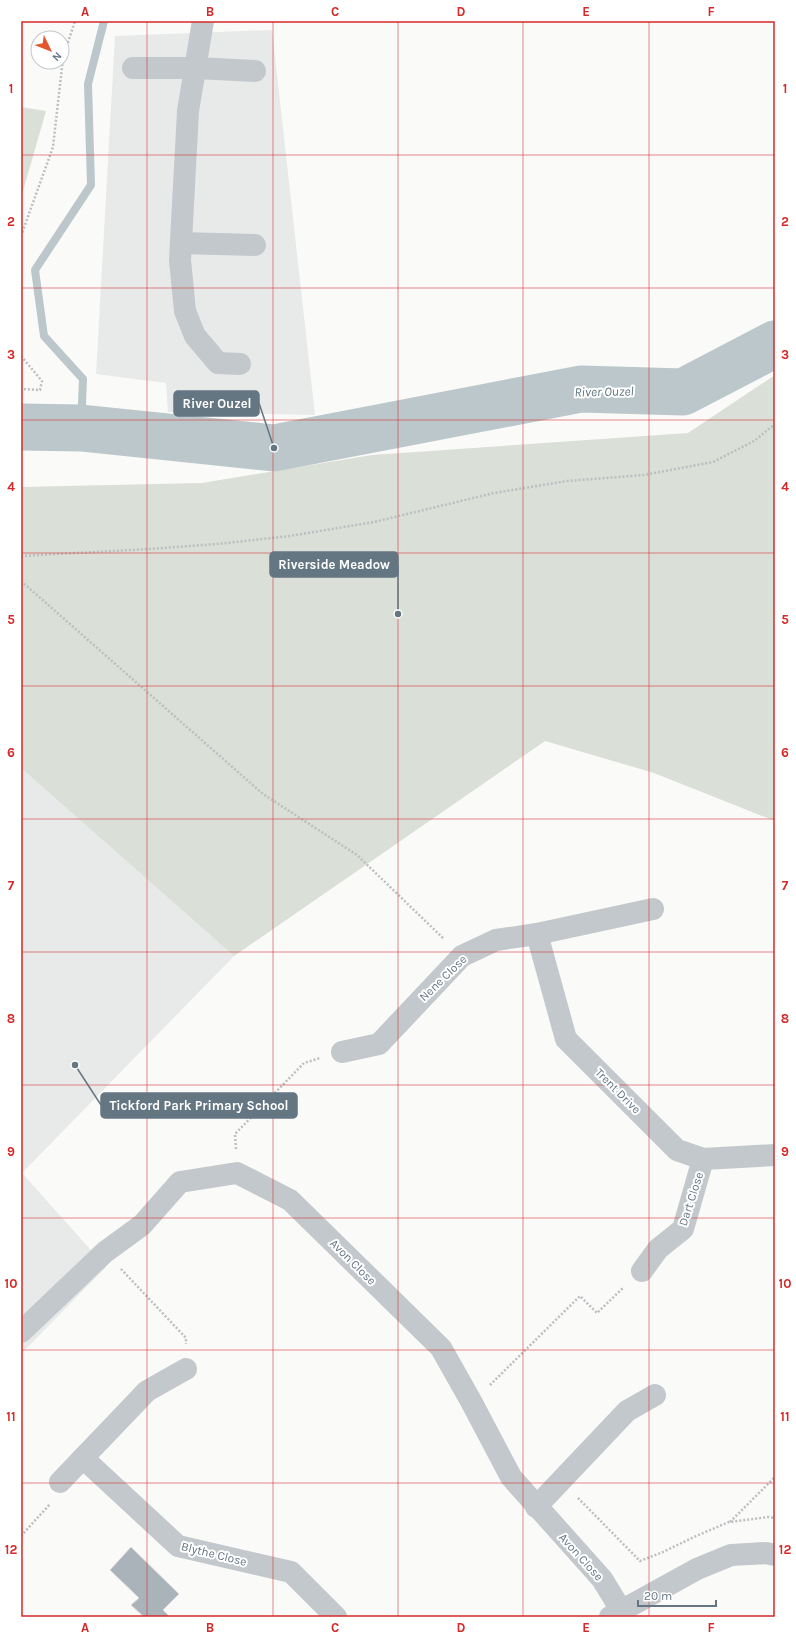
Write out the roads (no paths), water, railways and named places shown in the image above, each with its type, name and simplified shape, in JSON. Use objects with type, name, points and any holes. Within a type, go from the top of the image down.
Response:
[{"type":"street","points":[[203,21],[188,111],[180,260],[185,311],[196,336],[218,363],[240,364]]},
{"type":"street","points":[[134,68],[196,68],[254,71]]},
{"type":"street","points":[[181,243],[255,245]]},
{"type":"street","name":"Nene Close","points":[[342,1052],[379,1044],[462,956],[496,940],[537,934],[653,909]]},
{"type":"street","name":"Trent Drive","points":[[537,934],[566,1039],[677,1150],[703,1159],[775,1155]]},
{"type":"street","name":"Dart Close","points":[[642,1271],[658,1249],[683,1229],[703,1159]]},
{"type":"street","name":"Avon Close","points":[[21,1332],[105,1252],[142,1225],[180,1182],[237,1173],[290,1200],[441,1348],[511,1477],[536,1507],[602,1579],[615,1614]]},
{"type":"street","points":[[60,1482],[147,1391],[186,1369]]},
{"type":"street","points":[[536,1507],[627,1411],[655,1394]]},
{"type":"street","name":"Blythe Close","points":[[83,1458],[178,1546],[290,1572],[336,1617]]},
{"type":"street","points":[[615,1614],[698,1569],[731,1555],[766,1553],[775,1554]]},
{"type":"waterway","points":[[81,428],[83,379],[44,336],[35,270],[91,185],[88,84],[104,21]]},
{"type":"waterway","name":"River Ouzel","points":[[21,427],[81,428],[274,448],[581,389],[683,392],[775,344]]},
{"type":"place","name":"River Ouzel","points":[[274,448]]},
{"type":"place","name":"Riverside Meadow","points":[[398,614]]},
{"type":"place","name":"Tickford Park Primary School","points":[[75,1065]]}]
